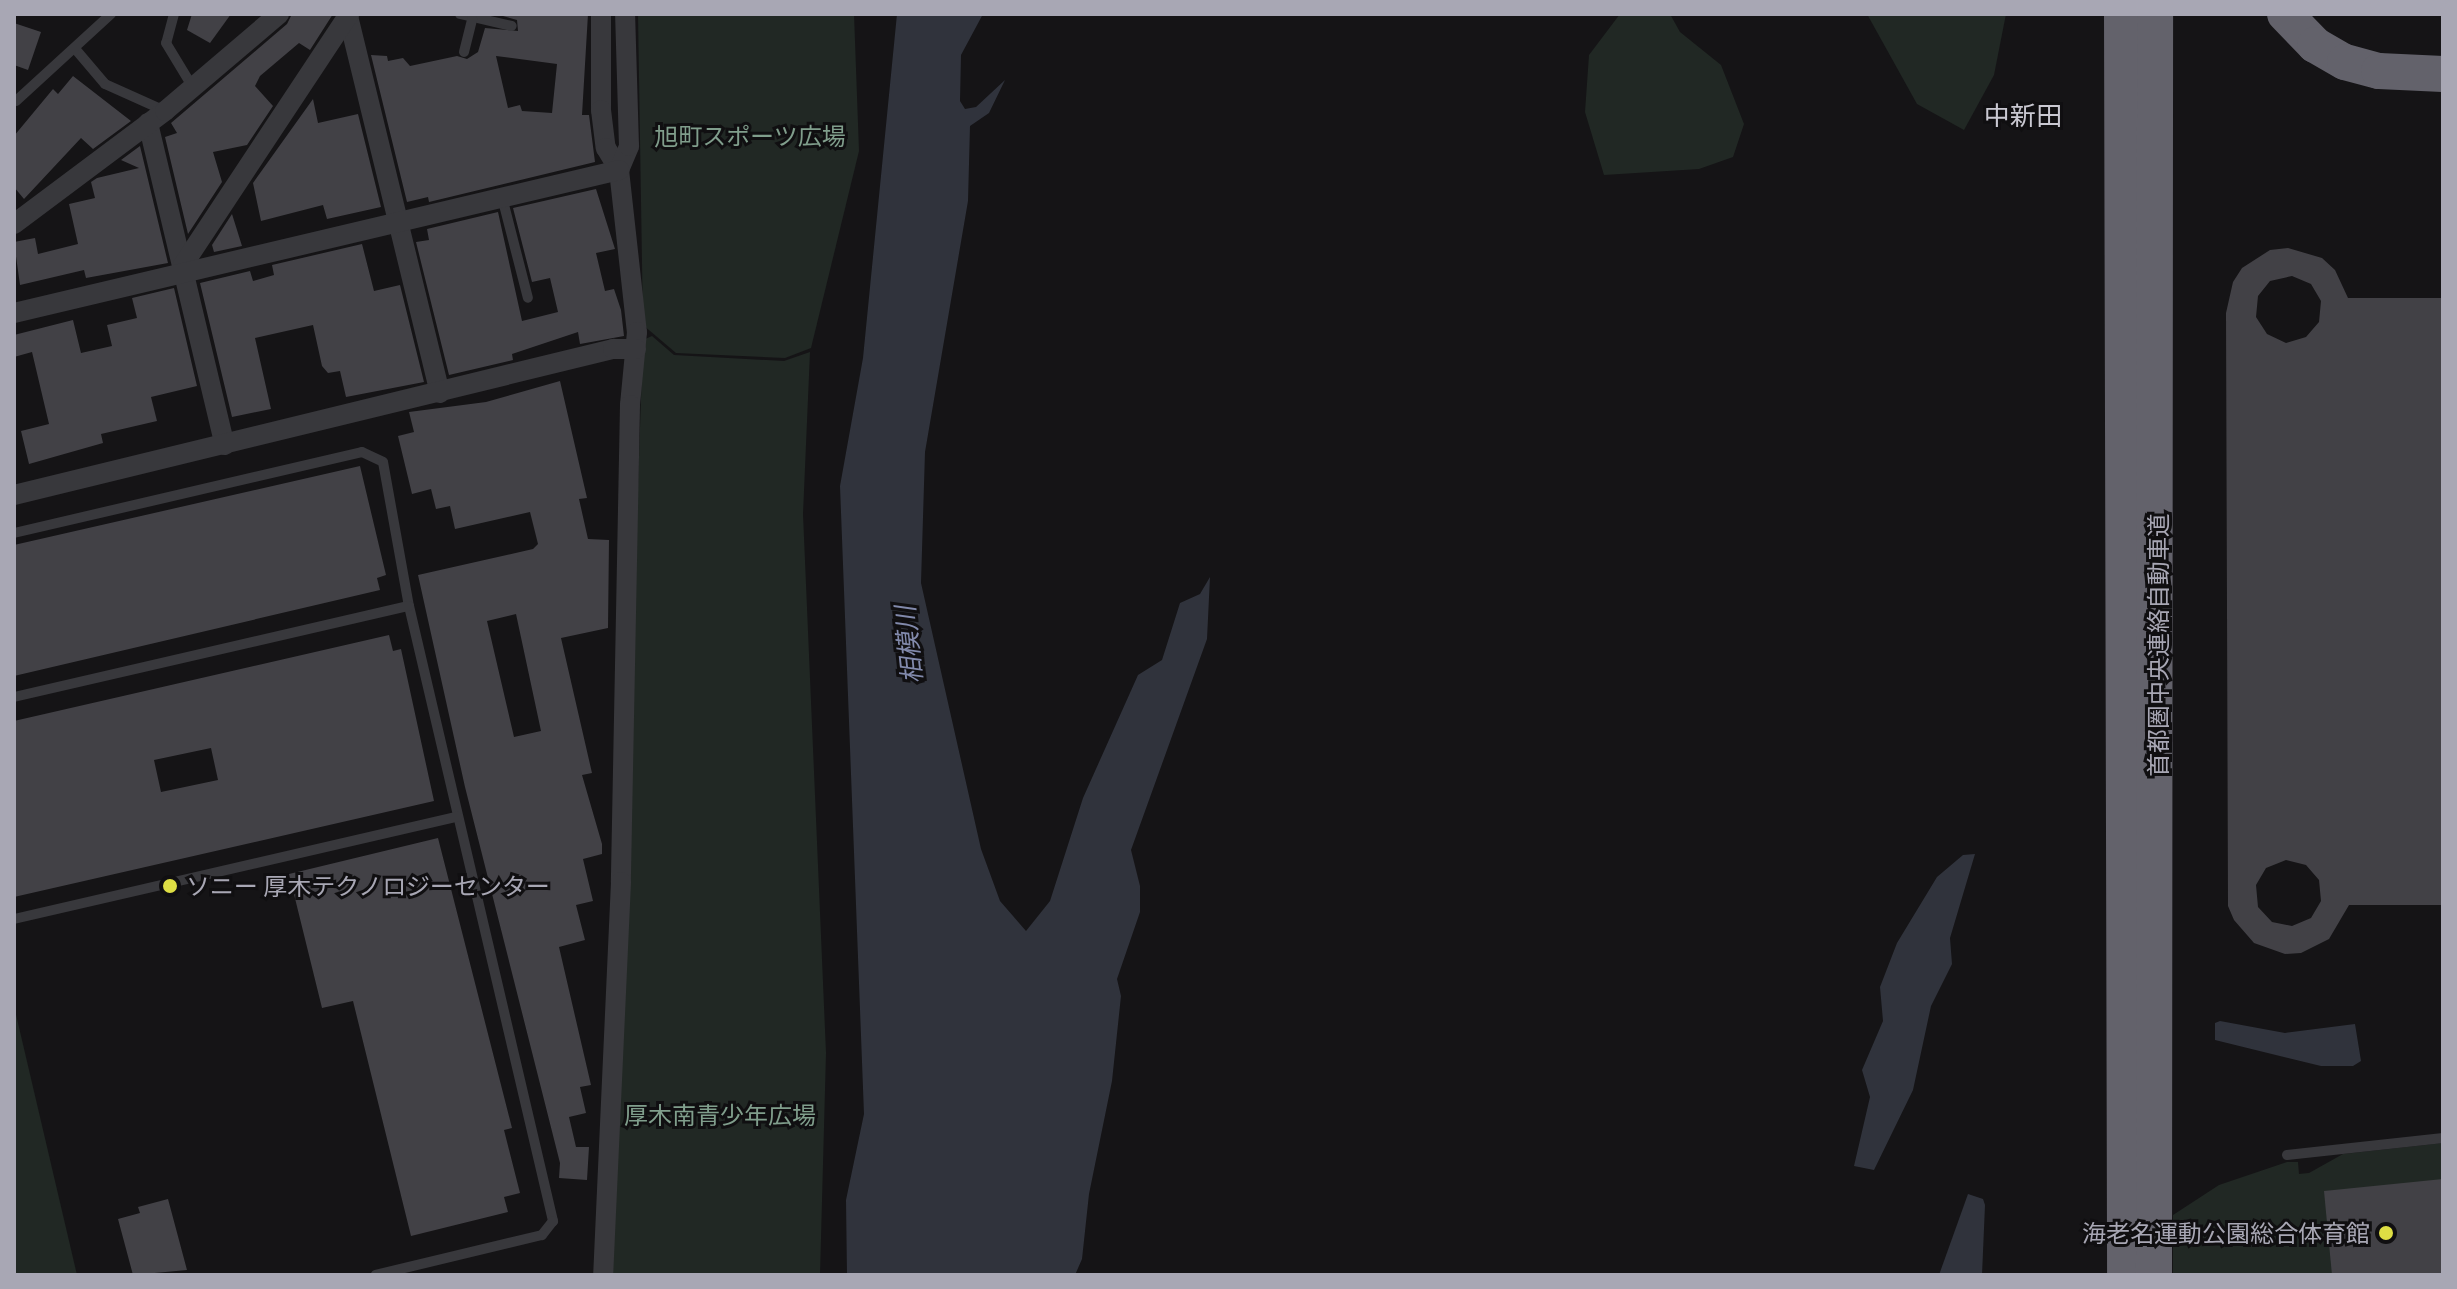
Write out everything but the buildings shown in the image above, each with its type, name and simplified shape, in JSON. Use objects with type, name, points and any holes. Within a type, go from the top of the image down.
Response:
[{"type":"highway","name":"首都圏中央連絡自動車道","points":[[2122,14],[2125,1275]]},
{"type":"highway","name":"首都圏中央連絡自動車道","points":[[2154,1275],[2155,14]]},
{"type":"highway","points":[[2285,14],[2315,45],[2345,62],[2379,71],[2443,74]]},
{"type":"highway","points":[[2313,14],[2339,36],[2375,49],[2443,55]]},
{"type":"street","points":[[14,224],[157,117],[279,14]]},
{"type":"street","points":[[601,14],[601,110],[606,148],[619,170],[636,349],[630,405],[621,882],[603,1275]]},
{"type":"street","points":[[619,170],[629,146],[625,14]]},
{"type":"street","points":[[348,15],[402,221],[440,393]]},
{"type":"street","points":[[184,269],[348,15]]},
{"type":"street","points":[[157,117],[184,269],[225,445]]},
{"type":"street","points":[[14,313],[184,269],[619,170]]},
{"type":"street","points":[[14,495],[613,349],[636,349]]},
{"type":"lane","points":[[16,101],[77,51],[111,14]]},
{"type":"lane","points":[[174,14],[166,43],[192,86]]},
{"type":"lane","points":[[460,14],[512,26]]},
{"type":"lane","points":[[464,52],[472,19]]},
{"type":"lane","points":[[77,51],[105,84],[157,117]]},
{"type":"lane","points":[[502,197],[528,298]]},
{"type":"lane","points":[[14,533],[362,452],[383,462],[409,606],[553,1221],[542,1235],[376,1275]]},
{"type":"lane","points":[[14,697],[409,606]]},
{"type":"lane","points":[[14,919],[457,817]]},
{"type":"lane","points":[[2287,1155],[2443,1138]]},
{"type":"green space","name":"旭町スポーツ広場","points":[[638,14],[854,14],[859,151],[811,348],[785,358],[676,353],[643,325]]},
{"type":"green space","points":[[1620,14],[1670,14],[1680,32],[1721,65],[1744,124],[1733,157],[1699,169],[1604,175],[1585,112],[1589,55]]},
{"type":"green space","points":[[1867,14],[2006,14],[1994,75],[1964,130],[1917,104]]},
{"type":"green space","name":"厚木南青少年広場","points":[[652,336],[674,355],[784,361],[810,352],[803,514],[826,1053],[820,1275],[611,1275],[643,340]]},
{"type":"green space","points":[[14,1006],[77,1275],[14,1275]]},
{"type":"green space","points":[[2443,1143],[2443,1275],[2173,1275],[2173,1215],[2219,1185],[2287,1162],[2298,1162],[2299,1174],[2309,1173],[2343,1154]]},
{"type":"water","name":"相模川","points":[[897,14],[983,14],[961,55],[960,101],[965,109],[976,107],[1005,80],[989,113],[970,126],[968,201],[925,452],[921,583],[981,849],[1000,901],[1026,931],[1050,901],[1083,798],[1138,675],[1162,660],[1180,603],[1200,594],[1210,577],[1207,639],[1131,850],[1140,886],[1140,912],[1117,979],[1121,996],[1112,1081],[1089,1194],[1082,1259],[1075,1275],[847,1275],[846,1200],[864,1114],[840,486],[863,358]]},
{"type":"water","points":[[1975,854],[1950,938],[1952,964],[1931,1006],[1913,1090],[1874,1170],[1854,1166],[1870,1097],[1862,1070],[1883,1021],[1880,987],[1897,943],[1937,877],[1963,855]]},
{"type":"water","points":[[2220,1021],[2285,1033],[2355,1024],[2361,1061],[2353,1066],[2321,1066],[2215,1040],[2215,1023]]},
{"type":"water","points":[[1968,1194],[1983,1199],[1985,1205],[1982,1275],[1939,1275]]},
{"type":"place","name":"ソニー 厚木テクノロジーセンター","points":[[170,886]]},
{"type":"place","name":"海老名運動公園総合体育館","points":[[2386,1233]]},
{"type":"district","name":"中新田","points":[[2023,115]]}]
